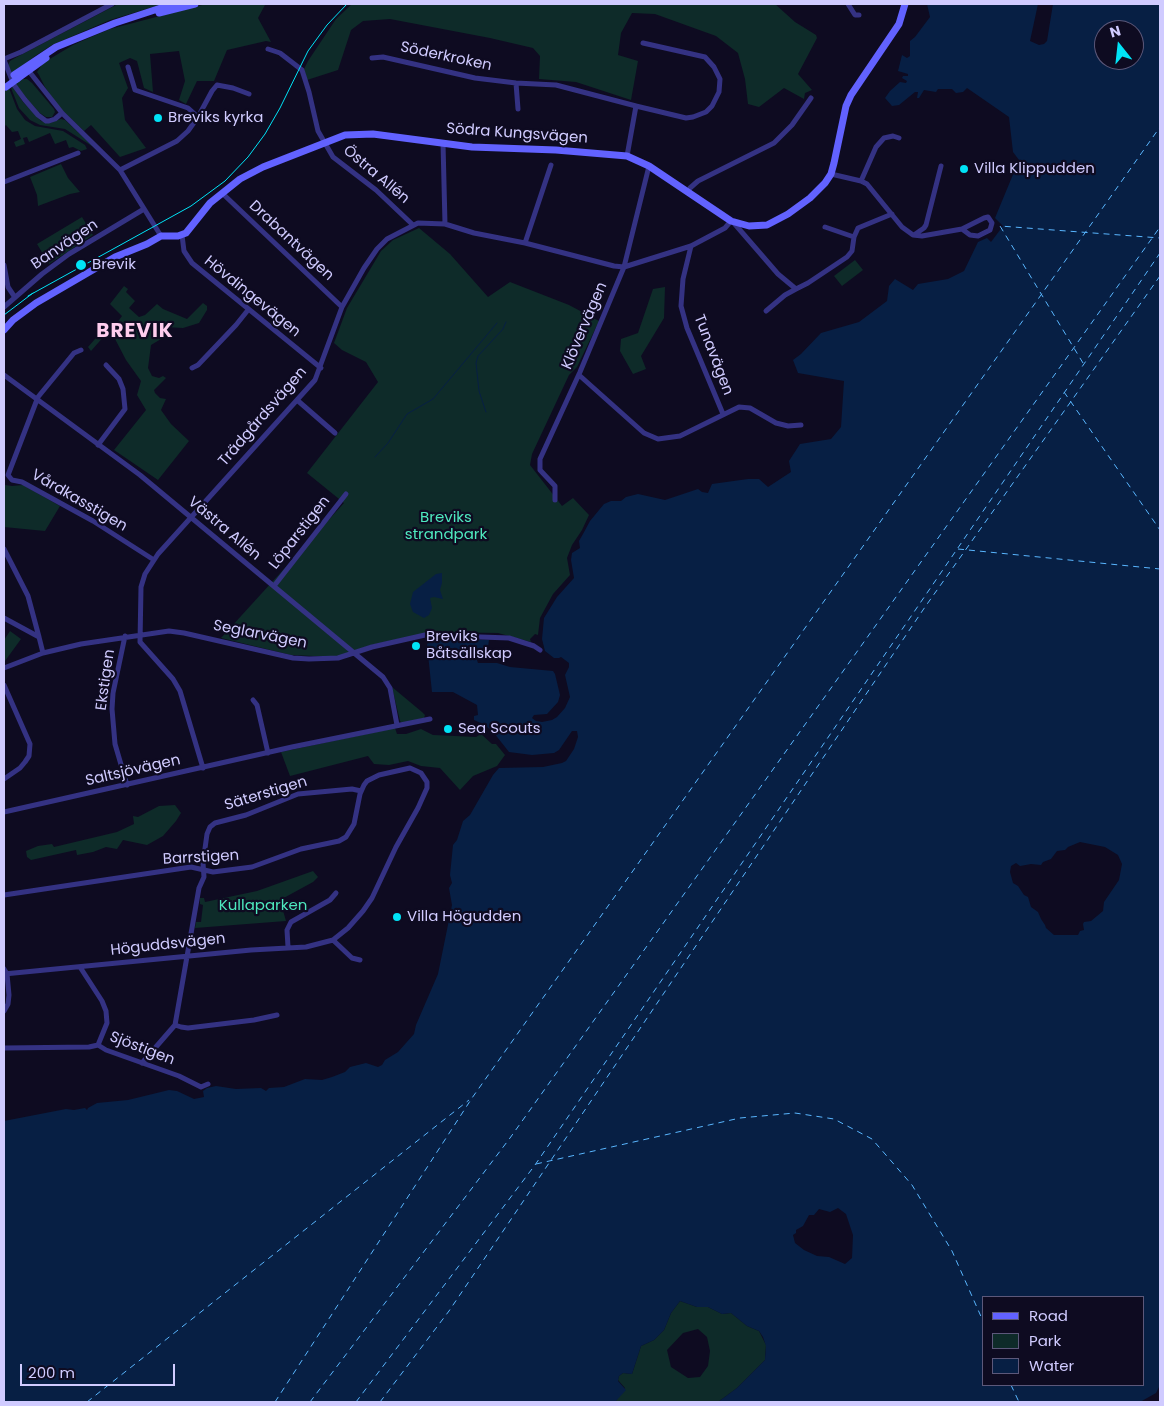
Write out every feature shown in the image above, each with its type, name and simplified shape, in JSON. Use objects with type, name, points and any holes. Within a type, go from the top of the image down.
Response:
[{"type":"street","points":[[62,112],[55,119],[49,121],[38,115],[14,85],[4,60],[112,4]]},
{"type":"street","points":[[4,86],[56,47],[115,23],[173,4]]},
{"type":"street","points":[[115,23],[195,4]]},
{"type":"street","points":[[848,4],[855,15],[859,15]]},
{"type":"street","name":"Södra Kungsvägen","points":[[182,235],[190,230],[210,203],[240,179],[263,167],[345,135],[360,134],[472,147],[556,150],[627,156],[649,166],[732,222],[760,226],[777,221],[810,198],[825,184],[831,174],[846,106],[851,95],[899,24],[905,4]]},
{"type":"street","name":"Söderkroken","points":[[372,58],[383,57],[475,78],[556,85],[686,118],[706,112],[712,106],[719,92],[720,79],[714,66],[705,57],[642,43]]},
{"type":"street","name":"Östra Allén","points":[[268,49],[280,53],[302,70],[318,131],[333,157],[382,195],[413,225]]},
{"type":"street","points":[[128,66],[135,90],[188,108],[198,118]]},
{"type":"street","points":[[27,68],[62,112],[120,170],[161,236]]},
{"type":"street","points":[[516,83],[518,108]]},
{"type":"street","points":[[120,170],[178,142],[198,118],[217,85],[234,88],[249,94]]},
{"type":"street","points":[[688,192],[698,181],[774,143],[792,125],[811,98]]},
{"type":"street","points":[[627,156],[636,106]]},
{"type":"street","points":[[861,180],[876,148],[884,138],[893,136],[899,138]]},
{"type":"street","points":[[443,143],[445,224]]},
{"type":"street","points":[[4,182],[78,153]]},
{"type":"street","points":[[525,243],[551,165]]},
{"type":"street","name":"Klövervägen","points":[[555,500],[555,486],[540,470],[540,458],[624,267],[649,166]]},
{"type":"street","points":[[914,235],[926,225],[941,166]]},
{"type":"street","points":[[831,174],[861,180],[871,187],[902,227],[914,235],[922,236],[962,229],[988,217],[992,223],[990,230],[978,236],[973,236],[962,229]]},
{"type":"street","name":"Drabantvägen","points":[[222,193],[342,307]]},
{"type":"street","name":"Banvägen","points":[[4,307],[14,296],[71,253],[144,209]]},
{"type":"street","points":[[766,311],[786,295],[847,257],[852,251],[854,237],[858,228],[892,214]]},
{"type":"street","points":[[624,267],[691,246],[725,228],[732,222],[778,274],[796,289]]},
{"type":"street","name":"Trädgårdsvägen","points":[[140,634],[141,587],[154,560],[316,380],[342,307],[364,268],[377,249],[387,239],[418,223],[445,224],[474,233],[525,243],[624,267]]},
{"type":"street","points":[[826,227],[854,237]]},
{"type":"street","points":[[4,330],[25,310],[115,257],[161,236],[182,235]]},
{"type":"street","name":"Hövdingevägen","points":[[182,235],[184,251],[192,263],[321,368]]},
{"type":"street","name":"Tunavägen","points":[[691,246],[683,279],[681,306],[687,328],[722,414]]},
{"type":"street","points":[[4,265],[8,287],[14,296]]},
{"type":"street","points":[[192,368],[198,365],[248,310]]},
{"type":"street","points":[[36,401],[74,353],[81,350]]},
{"type":"street","points":[[98,445],[125,409],[121,384],[106,365]]},
{"type":"street","name":"Västra Allén","points":[[4,375],[36,401],[140,475],[383,677],[388,683],[397,725]]},
{"type":"street","points":[[578,375],[644,433],[653,438],[665,439],[680,436],[734,408],[745,407],[776,423],[788,426],[801,425]]},
{"type":"street","points":[[298,400],[335,432]]},
{"type":"street","name":"Vårdkasstigen","points":[[36,401],[8,474],[12,480],[22,482],[93,521],[154,560]]},
{"type":"street","name":"Löparstigen","points":[[274,586],[346,494]]},
{"type":"street","points":[[4,549],[28,596],[43,653]]},
{"type":"street","points":[[4,618],[39,638]]},
{"type":"street","name":"Seglarvägen","points":[[4,668],[43,653],[89,642],[169,631],[184,632],[293,658],[338,658],[417,636],[439,635],[508,638],[534,646],[540,650]]},
{"type":"street","points":[[140,634],[140,642],[173,679],[180,691],[203,768]]},
{"type":"street","name":"Ekstigen","points":[[125,636],[113,693],[112,709],[115,744],[127,785]]},
{"type":"street","points":[[4,686],[30,744],[29,756],[25,762],[20,768],[4,779]]},
{"type":"street","points":[[254,700],[257,705],[268,753]]},
{"type":"street","name":"Saltsjövägen","points":[[4,812],[430,719]]},
{"type":"street","name":"Höguddsvägen","points":[[5,972],[316,946],[333,940],[363,912],[372,898],[396,847],[418,808],[427,788],[427,782],[421,773],[410,768],[379,775],[367,781],[361,791]]},
{"type":"street","name":"Säterstigen","points":[[204,870],[207,834],[210,827],[215,824],[246,815],[284,798],[298,794],[352,788],[361,791]]},
{"type":"street","name":"Barrstigen","points":[[4,895],[191,868],[213,872],[252,867],[301,849],[339,841],[346,837],[354,824],[361,791]]},
{"type":"street","points":[[142,1063],[175,1025],[199,888],[204,877],[204,870]]},
{"type":"street","points":[[288,947],[287,930],[291,922],[330,900],[336,893]]},
{"type":"street","points":[[333,940],[352,958],[360,960]]},
{"type":"street","points":[[80,967],[102,1001],[106,1011],[107,1023],[98,1045]]},
{"type":"street","points":[[4,1011],[8,1004],[9,995],[5,972]]},
{"type":"street","points":[[175,1025],[188,1028],[254,1020],[277,1015]]},
{"type":"street","name":"Sjöstigen","points":[[4,1048],[89,1047],[98,1045],[106,1050],[179,1076],[201,1087],[208,1084]]},
{"type":"green space","points":[[118,4],[163,4],[110,20],[52,45],[12,74],[8,65],[10,61]]},
{"type":"green space","points":[[206,4],[273,4],[265,5],[258,18],[271,42],[266,41],[227,50],[214,81],[197,81],[186,104],[179,100],[185,81],[179,51],[150,54],[153,92],[144,88],[137,61],[130,58],[119,63],[128,88],[122,98],[125,120],[146,148],[120,157],[91,125],[84,131],[58,106],[37,72],[43,63],[73,45],[110,29]]},
{"type":"green space","points":[[352,4],[775,4],[795,22],[816,35],[817,38],[798,74],[812,90],[805,93],[804,99],[784,88],[759,107],[748,104],[745,79],[738,53],[716,36],[655,14],[632,13],[621,33],[618,55],[638,61],[631,100],[576,82],[539,79],[540,56],[533,48],[390,19],[363,21],[351,30],[338,70],[307,80],[304,69],[308,61],[336,19]]},
{"type":"green space","points":[[27,79],[32,83],[54,109],[55,112],[52,117],[46,117],[40,113],[15,83]]},
{"type":"green space","points":[[13,87],[23,102],[41,121],[50,123],[61,119],[65,120],[95,148],[65,129],[40,125],[30,120],[19,108],[11,88]]},
{"type":"green space","points":[[9,88],[17,109],[25,120],[35,126],[63,131],[85,145],[87,149],[81,151],[73,147],[69,148],[66,140],[55,144],[50,133],[29,142],[27,137],[23,138],[25,144],[16,147],[14,142],[21,139],[18,131],[12,132],[6,125],[4,127],[4,92]]},
{"type":"green space","points":[[61,164],[68,178],[80,192],[38,206],[37,195],[30,177]]},
{"type":"green space","points":[[82,217],[93,235],[49,264],[37,244]]},
{"type":"green space","name":"Breviks strandpark","points":[[419,228],[450,254],[488,297],[510,282],[569,305],[599,321],[577,367],[569,375],[532,454],[530,465],[562,506],[573,498],[589,515],[567,558],[570,575],[553,594],[540,618],[538,635],[535,634],[530,639],[531,642],[498,633],[431,632],[371,645],[339,656],[313,656],[291,655],[221,638],[344,503],[307,473],[378,382],[366,362],[342,350],[334,343],[347,308],[381,251],[393,240]]},
{"type":"green space","points":[[855,260],[863,270],[842,286],[834,276]]},
{"type":"green space","points":[[124,286],[128,289],[126,292],[135,301],[129,308],[139,317],[145,315],[157,304],[163,309],[187,319],[203,303],[207,306],[207,310],[199,323],[183,328],[165,327],[166,336],[151,345],[148,368],[152,376],[159,378],[163,376],[166,378],[154,390],[160,398],[166,399],[161,410],[171,424],[189,441],[158,480],[114,450],[146,410],[137,395],[141,381],[126,360],[114,337],[106,334],[91,351],[88,347],[102,331],[114,327],[122,316],[110,304]]},
{"type":"green space","points":[[665,287],[664,318],[641,356],[646,369],[633,374],[620,351],[621,339],[638,333],[653,289]]},
{"type":"green space","points":[[5,485],[23,485],[60,506],[45,531],[4,527]]},
{"type":"green space","points":[[10,631],[21,639],[5,661],[4,640]]},
{"type":"green space","points":[[392,687],[422,712],[425,715],[424,718],[402,723]]},
{"type":"green space","points":[[395,728],[397,734],[406,734],[421,729],[433,735],[476,737],[481,734],[492,744],[496,744],[505,755],[497,766],[473,776],[460,790],[440,768],[421,766],[408,761],[389,765],[374,764],[368,756],[290,776],[281,752]]},
{"type":"green space","points":[[175,805],[181,813],[176,821],[163,836],[147,845],[123,840],[117,849],[106,847],[77,855],[76,850],[31,860],[27,857],[26,851],[38,846],[52,844],[54,847],[117,832],[134,824],[133,816],[138,817],[159,806]]},
{"type":"green space","name":"Kullaparken","points":[[313,871],[318,877],[313,882],[280,900],[286,921],[195,928],[196,922],[201,922],[203,905],[200,904],[200,898],[204,898],[205,902],[257,891]]},
{"type":"green space","points":[[680,1301],[697,1307],[708,1307],[722,1314],[731,1313],[747,1326],[759,1331],[766,1345],[765,1360],[737,1388],[718,1402],[615,1402],[625,1388],[618,1380],[619,1376],[623,1373],[632,1374],[641,1346],[654,1340],[664,1330],[671,1313]],"holes":[[[698,1329],[707,1337],[710,1351],[708,1366],[700,1377],[688,1378],[671,1367],[667,1350],[683,1333]]]},
{"type":"water","points":[[927,4],[1038,4],[1030,41],[1039,45],[1047,41],[1053,4],[1160,4],[1160,1385],[1156,1393],[1140,1402],[718,1402],[737,1388],[765,1360],[766,1346],[763,1337],[759,1331],[747,1326],[731,1313],[722,1314],[708,1307],[697,1307],[680,1301],[671,1313],[664,1330],[654,1340],[641,1346],[632,1374],[623,1373],[619,1376],[618,1381],[626,1390],[615,1402],[4,1402],[4,1121],[66,1109],[85,1108],[87,1110],[97,1103],[128,1100],[169,1090],[177,1091],[194,1099],[204,1097],[203,1091],[216,1086],[236,1089],[261,1088],[266,1091],[269,1088],[284,1087],[305,1079],[322,1080],[345,1072],[350,1067],[366,1063],[378,1067],[398,1052],[414,1034],[438,974],[452,905],[449,888],[452,883],[450,875],[453,845],[457,840],[463,821],[470,815],[499,768],[543,767],[562,763],[566,761],[574,749],[578,737],[577,731],[572,731],[559,750],[554,753],[532,755],[509,752],[494,733],[485,725],[474,720],[474,716],[478,715],[477,705],[453,692],[432,692],[428,642],[435,638],[489,640],[486,650],[476,657],[478,663],[497,663],[510,667],[553,671],[560,695],[558,702],[547,714],[534,715],[532,718],[542,722],[557,717],[565,708],[570,697],[565,675],[569,663],[561,657],[554,658],[545,651],[542,639],[544,618],[557,597],[574,578],[571,560],[572,553],[580,548],[579,541],[590,521],[604,504],[611,501],[621,501],[626,497],[638,494],[665,500],[698,489],[708,493],[712,484],[748,479],[759,479],[768,487],[791,472],[789,461],[800,444],[831,439],[841,427],[844,381],[798,373],[793,360],[821,333],[859,322],[887,301],[889,286],[895,279],[913,290],[918,284],[948,279],[964,271],[978,242],[987,238],[991,242],[1003,226],[995,218],[1019,160],[1013,152],[1009,117],[967,88],[963,92],[956,93],[952,89],[938,89],[936,92],[924,90],[919,98],[917,98],[918,92],[915,92],[899,105],[892,106],[885,98],[900,82],[906,83],[907,81],[902,78],[903,76],[908,76],[908,74],[898,71],[902,55],[907,58],[910,56],[910,41],[930,17]],"holes":[[[1080,842],[1105,847],[1118,855],[1122,864],[1119,880],[1104,902],[1103,911],[1091,921],[1084,922],[1084,930],[1080,931],[1078,935],[1054,935],[1046,928],[1038,912],[1031,907],[1028,897],[1013,883],[1010,872],[1011,866],[1016,863],[1020,866],[1041,865],[1043,862],[1051,859],[1057,851],[1065,850]],[[838,1208],[846,1214],[853,1235],[852,1258],[845,1264],[829,1257],[817,1256],[795,1243],[793,1235],[796,1233],[796,1230],[803,1226],[809,1215],[814,1215],[819,1209],[830,1212]]]},
{"type":"water","points":[[442,573],[440,590],[443,599],[430,598],[432,608],[429,615],[424,618],[413,612],[410,604],[413,592],[436,574]]},
{"type":"waterway","points":[[486,412],[479,391],[476,363],[478,356],[503,329],[506,322]]},
{"type":"waterway","points":[[375,457],[388,443],[407,414],[433,399],[497,323]]},
{"type":"ferry route","points":[[275,1402],[472,1098],[1160,127]]},
{"type":"ferry route","points":[[1083,363],[1000,226],[1160,238]]},
{"type":"ferry route","points":[[310,1402],[510,1138],[1160,227]]},
{"type":"ferry route","points":[[356,1402],[535,1165],[1160,253]]},
{"type":"ferry route","points":[[380,1402],[449,1311],[925,607],[1160,276]]},
{"type":"ferry route","points":[[1064,392],[1160,530]]},
{"type":"ferry route","points":[[958,549],[1160,569]]},
{"type":"ferry route","points":[[87,1402],[469,1100]]},
{"type":"ferry route","points":[[536,1164],[740,1118],[795,1113],[834,1119],[872,1139],[912,1185],[952,1251],[982,1319]]},
{"type":"ferry route","points":[[1011,1386],[1019,1402]]},
{"type":"tram line","points":[[28,296],[191,206],[225,181],[248,157],[265,134],[308,51],[327,25],[347,4]]},
{"type":"tram line","points":[[4,315],[33,293]]},
{"type":"place","name":"Breviks kyrka","points":[[158,118]]},
{"type":"place","name":"Villa Klippudden","points":[[964,169]]},
{"type":"place","name":"Brevik","points":[[81,265]]},
{"type":"place","name":"Breviks Båtsällskap","points":[[416,646]]},
{"type":"place","name":"Sea Scouts","points":[[448,729]]},
{"type":"place","name":"Villa Högudden","points":[[397,917]]},
{"type":"district","name":"BREVIK","points":[[135,332]]}]
